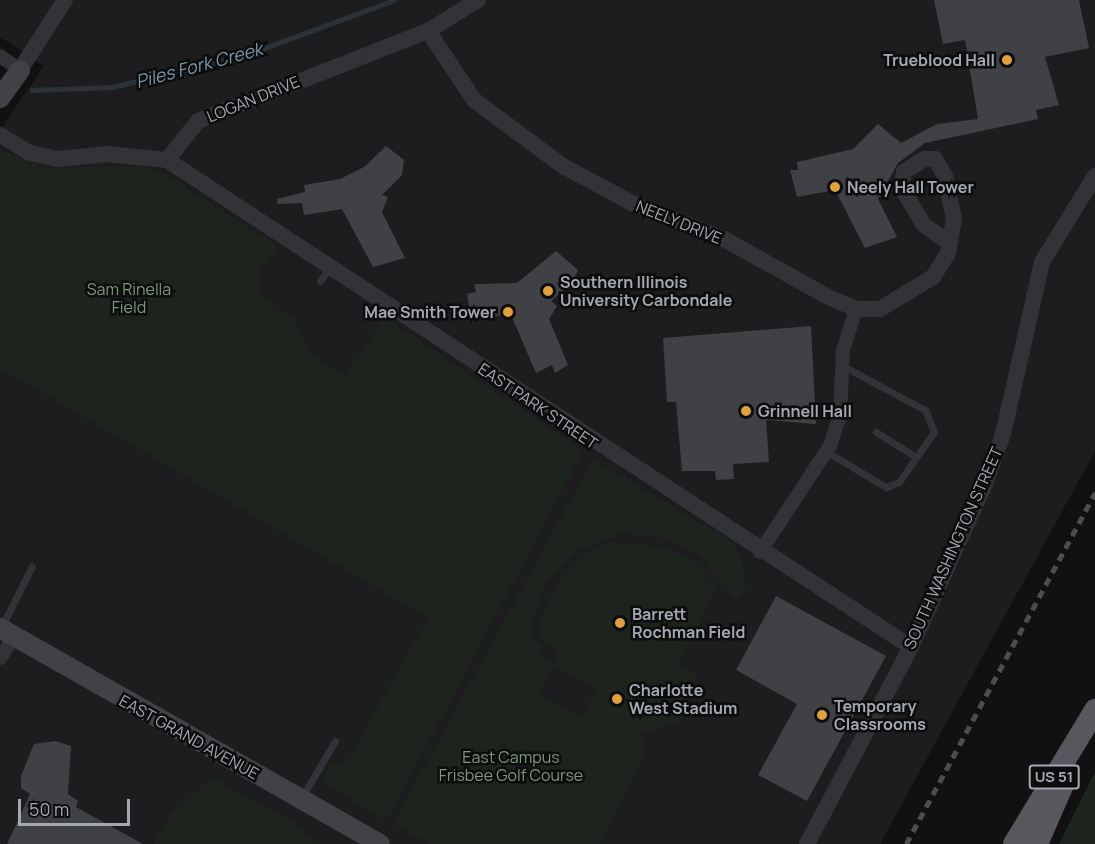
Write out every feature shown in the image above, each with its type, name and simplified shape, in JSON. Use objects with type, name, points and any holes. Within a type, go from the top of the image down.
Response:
[{"type":"highway","name":"US 51","points":[[1014,844],[1095,710]]},
{"type":"highway","name":"US 51","points":[[1037,844],[1095,710]]},
{"type":"main road","points":[[0,98],[20,70]]},
{"type":"main road","name":"EAST GRAND AVENUE","points":[[5,631],[380,844]]},
{"type":"street","points":[[0,56],[20,70],[65,0]]},
{"type":"street","name":"LOGAN DRIVE","points":[[167,160],[198,121],[428,31],[478,0]]},
{"type":"street","name":"NEELY DRIVE","points":[[428,31],[474,100],[563,166],[632,203],[724,239],[856,309]]},
{"type":"street","points":[[0,135],[30,153],[59,159],[107,154],[167,160]]},
{"type":"street","points":[[760,552],[826,452],[840,417],[841,365],[856,309],[880,309],[917,292],[933,278],[948,242],[954,219],[945,176],[935,159],[924,159],[904,172],[901,187],[924,225],[948,242]]},
{"type":"street","name":"EAST PARK STREET","points":[[167,160],[325,274],[911,647]]},
{"type":"street","name":"SOUTH WASHINGTON STREET","points":[[807,844],[911,647],[1003,434],[1042,262],[1095,176]]},
{"type":"street","points":[[0,658],[5,631]]},
{"type":"lane","points":[[826,452],[886,486],[899,482],[934,432],[934,422],[925,410],[841,365]]},
{"type":"lane","points":[[876,432],[916,457]]},
{"type":"lane","points":[[5,631],[32,566]]},
{"type":"lane","points":[[300,800],[335,741]]},
{"type":"shaded area","name":"Southern Illinois University Carbondale","points":[[0,0],[1095,0],[1095,451],[880,844],[0,844],[0,130],[44,66],[0,37]]},
{"type":"green space","name":"Sam Rinella Field","points":[[0,150],[45,168],[137,166],[167,175],[278,246],[259,273],[263,277],[257,291],[294,319],[307,350],[345,376],[385,317],[583,451],[390,815],[382,819],[323,781],[331,762],[347,762],[428,618],[0,368]]},
{"type":"green space","name":"East Campus Frisbee Golf Course","points":[[593,459],[732,542],[742,559],[746,590],[736,599],[695,552],[657,536],[620,534],[573,553],[546,584],[533,618],[532,639],[543,645],[539,657],[552,664],[558,652],[537,635],[543,611],[560,578],[585,554],[611,542],[666,547],[696,563],[717,587],[679,664],[698,675],[684,698],[691,703],[681,722],[639,733],[647,753],[599,844],[430,844],[393,824]],"holes":[[[553,665],[596,689],[582,718],[538,694]]]},
{"type":"green space","points":[[1095,772],[1095,844],[1059,844]]},
{"type":"green space","points":[[212,778],[285,817],[322,844],[153,844],[172,813]]},
{"type":"building","points":[[934,0],[1079,0],[1089,48],[1045,57],[1059,105],[1036,110],[1038,119],[925,143],[898,163],[878,199],[897,237],[865,248],[835,190],[797,197],[790,170],[798,170],[797,162],[853,149],[878,124],[901,143],[937,124],[978,119],[965,40],[943,44]]},
{"type":"building","points":[[386,146],[404,160],[402,175],[382,195],[388,197],[382,212],[405,258],[373,267],[342,209],[304,215],[302,203],[278,204],[277,199],[305,192],[304,185],[340,179],[364,167]]},
{"type":"building","name":"Mae Smith Tower","points":[[556,251],[578,270],[572,284],[551,301],[557,306],[549,319],[568,365],[555,373],[552,365],[536,373],[511,315],[471,317],[467,294],[476,292],[474,284],[517,283]]},
{"type":"building","name":"Grinnell Hall","points":[[811,326],[816,424],[766,420],[769,462],[733,464],[734,479],[716,480],[715,471],[682,471],[676,402],[667,402],[663,338]]},
{"type":"building","name":"Temporary Classrooms","points":[[776,596],[886,656],[807,801],[758,775],[797,704],[736,670]]},
{"type":"building","points":[[56,741],[71,746],[68,794],[78,801],[76,807],[143,844],[7,844],[30,794],[21,788],[21,776],[34,744]]},
{"type":"waterway","name":"Piles Fork Creek","points":[[32,90],[112,87],[243,56],[394,0]]},
{"type":"railway","points":[[906,844],[1095,493]]},
{"type":"place","name":"Trueblood Hall","points":[[1007,60]]},
{"type":"place","name":"Neely Hall Tower","points":[[835,187]]},
{"type":"place","name":"Southern Illinois University Carbondale","points":[[548,291]]},
{"type":"place","name":"Mae Smith Tower","points":[[508,312]]},
{"type":"place","name":"Grinnell Hall","points":[[746,411]]},
{"type":"place","name":"Barrett Rochman Field","points":[[620,623]]},
{"type":"place","name":"Charlotte West Stadium","points":[[617,699]]},
{"type":"place","name":"Temporary Classrooms","points":[[822,715]]}]
